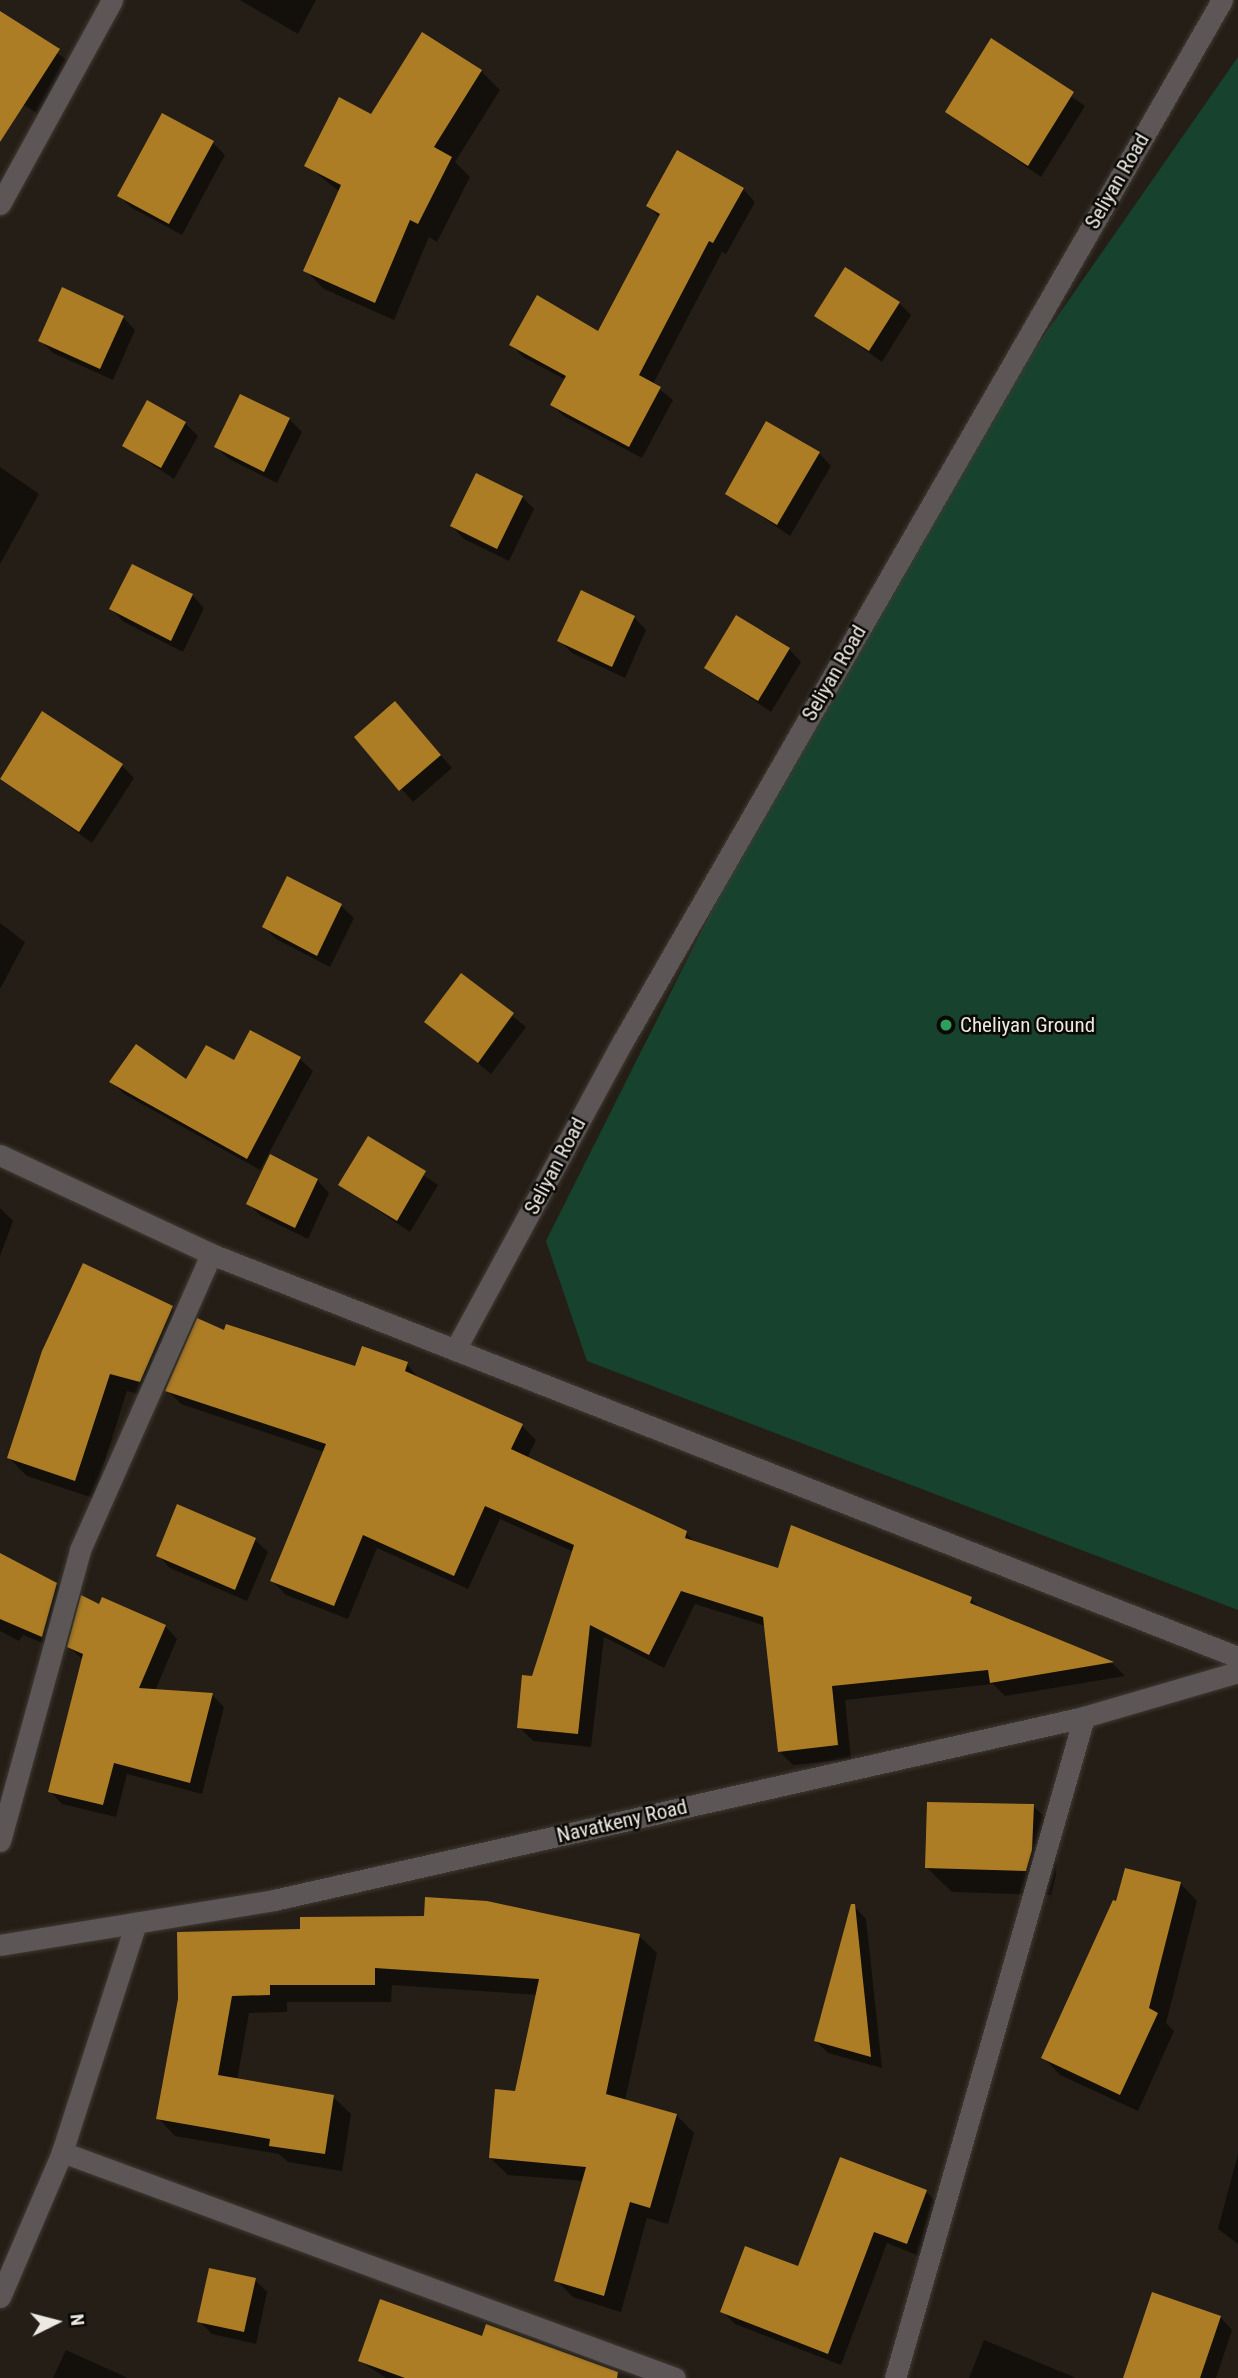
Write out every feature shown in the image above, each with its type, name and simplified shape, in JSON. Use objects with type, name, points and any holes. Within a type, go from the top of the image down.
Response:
[{"type":"street","points":[[0,204],[112,0]]},
{"type":"street","name":"Seliyan Road","points":[[455,1350],[623,1041],[1222,0]]},
{"type":"street","points":[[0,1156],[211,1254],[1238,1657]]},
{"type":"street","points":[[0,1841],[80,1550],[211,1254]]},
{"type":"street","name":"Navatkeny Road","points":[[0,1945],[274,1900],[1084,1717],[1238,1672]]},
{"type":"street","points":[[895,2378],[1084,1717]]},
{"type":"street","points":[[0,2297],[62,2152],[136,1923]]},
{"type":"street","points":[[62,2152],[675,2378]]},
{"type":"green space","name":"Cheliyan Ground","points":[[1238,57],[1238,1610],[587,1361],[546,1241],[887,561]]},
{"type":"building","points":[[0,11],[60,49],[0,142]]},
{"type":"building","points":[[422,32],[482,70],[434,147],[452,157],[418,224],[410,220],[375,303],[303,271],[341,185],[304,166],[339,97],[371,114]]},
{"type":"building","points":[[991,38],[1074,92],[1028,166],[945,112]]},
{"type":"building","points":[[162,113],[214,141],[169,224],[117,196]]},
{"type":"building","points":[[677,150],[744,188],[713,243],[709,241],[639,375],[661,387],[629,447],[550,405],[566,376],[509,345],[537,295],[598,331],[660,214],[646,206]]},
{"type":"building","points":[[845,267],[900,302],[869,351],[814,316]]},
{"type":"building","points":[[62,287],[124,316],[100,369],[38,341]]},
{"type":"building","points":[[240,394],[290,418],[264,472],[214,447]]},
{"type":"building","points":[[147,400],[186,422],[161,468],[122,446]]},
{"type":"building","points":[[766,421],[820,452],[777,525],[725,494]]},
{"type":"building","points":[[476,473],[523,496],[497,549],[450,526]]},
{"type":"building","points":[[132,564],[193,594],[171,641],[109,609]]},
{"type":"building","points":[[581,590],[635,616],[612,667],[557,641]]},
{"type":"building","points":[[736,615],[790,648],[758,701],[704,668]]},
{"type":"building","points":[[395,701],[441,755],[399,791],[354,737]]},
{"type":"building","points":[[42,711],[123,764],[79,832],[0,779]]},
{"type":"building","points":[[287,876],[342,904],[317,956],[262,927]]},
{"type":"building","points":[[461,973],[514,1013],[478,1063],[424,1022]]},
{"type":"building","points":[[250,1030],[301,1057],[247,1159],[109,1082],[136,1044],[186,1079],[206,1045],[234,1060]]},
{"type":"building","points":[[368,1136],[426,1171],[397,1221],[338,1185]]},
{"type":"building","points":[[270,1154],[318,1179],[295,1228],[246,1204]]},
{"type":"building","points":[[83,1263],[173,1306],[140,1382],[110,1374],[75,1481],[7,1458],[42,1351]]},
{"type":"building","points":[[197,1318],[224,1330],[226,1324],[355,1366],[362,1346],[408,1362],[405,1371],[523,1424],[511,1449],[687,1531],[685,1538],[778,1568],[791,1525],[972,1597],[970,1603],[1114,1662],[990,1683],[988,1670],[832,1686],[838,1745],[778,1752],[763,1617],[681,1591],[649,1655],[590,1625],[578,1734],[517,1728],[522,1675],[532,1676],[574,1545],[485,1506],[454,1576],[363,1535],[334,1606],[270,1581],[326,1444],[165,1391]]},
{"type":"building","points":[[177,1504],[256,1538],[235,1590],[156,1556]]},
{"type":"building","points":[[0,1553],[57,1583],[42,1637],[0,1619]]},
{"type":"building","points":[[81,1595],[99,1604],[102,1597],[166,1625],[139,1688],[213,1693],[190,1783],[114,1763],[103,1805],[48,1792],[83,1654],[67,1647]]},
{"type":"building","points":[[927,1802],[1034,1804],[1032,1850],[1026,1871],[925,1868]]},
{"type":"building","points":[[1125,1868],[1181,1882],[1149,2008],[1158,2013],[1120,2095],[1041,2058],[1113,1900],[1116,1901]]},
{"type":"building","points":[[425,1897],[487,1901],[640,1934],[606,2094],[677,2114],[650,2208],[630,2202],[604,2296],[554,2281],[586,2167],[489,2158],[495,2089],[515,2091],[539,1979],[375,1968],[375,1985],[270,1985],[270,1995],[232,1996],[218,2075],[334,2095],[325,2154],[269,2146],[270,2139],[156,2119],[178,1999],[177,1932],[300,1929],[300,1917],[424,1916]]},
{"type":"building","points":[[851,1904],[855,1904],[871,2057],[814,2041]]},
{"type":"building","points":[[840,2157],[927,2190],[907,2244],[874,2232],[828,2354],[720,2312],[745,2246],[798,2266]]},
{"type":"building","points":[[209,2268],[256,2278],[244,2332],[197,2322]]},
{"type":"building","points":[[1152,2292],[1221,2316],[1200,2378],[1123,2378]]},
{"type":"building","points":[[380,2299],[482,2336],[486,2324],[618,2372],[617,2378],[405,2378],[358,2361]]},
{"type":"place","name":"Cheliyan Ground","points":[[946,1025]]}]
